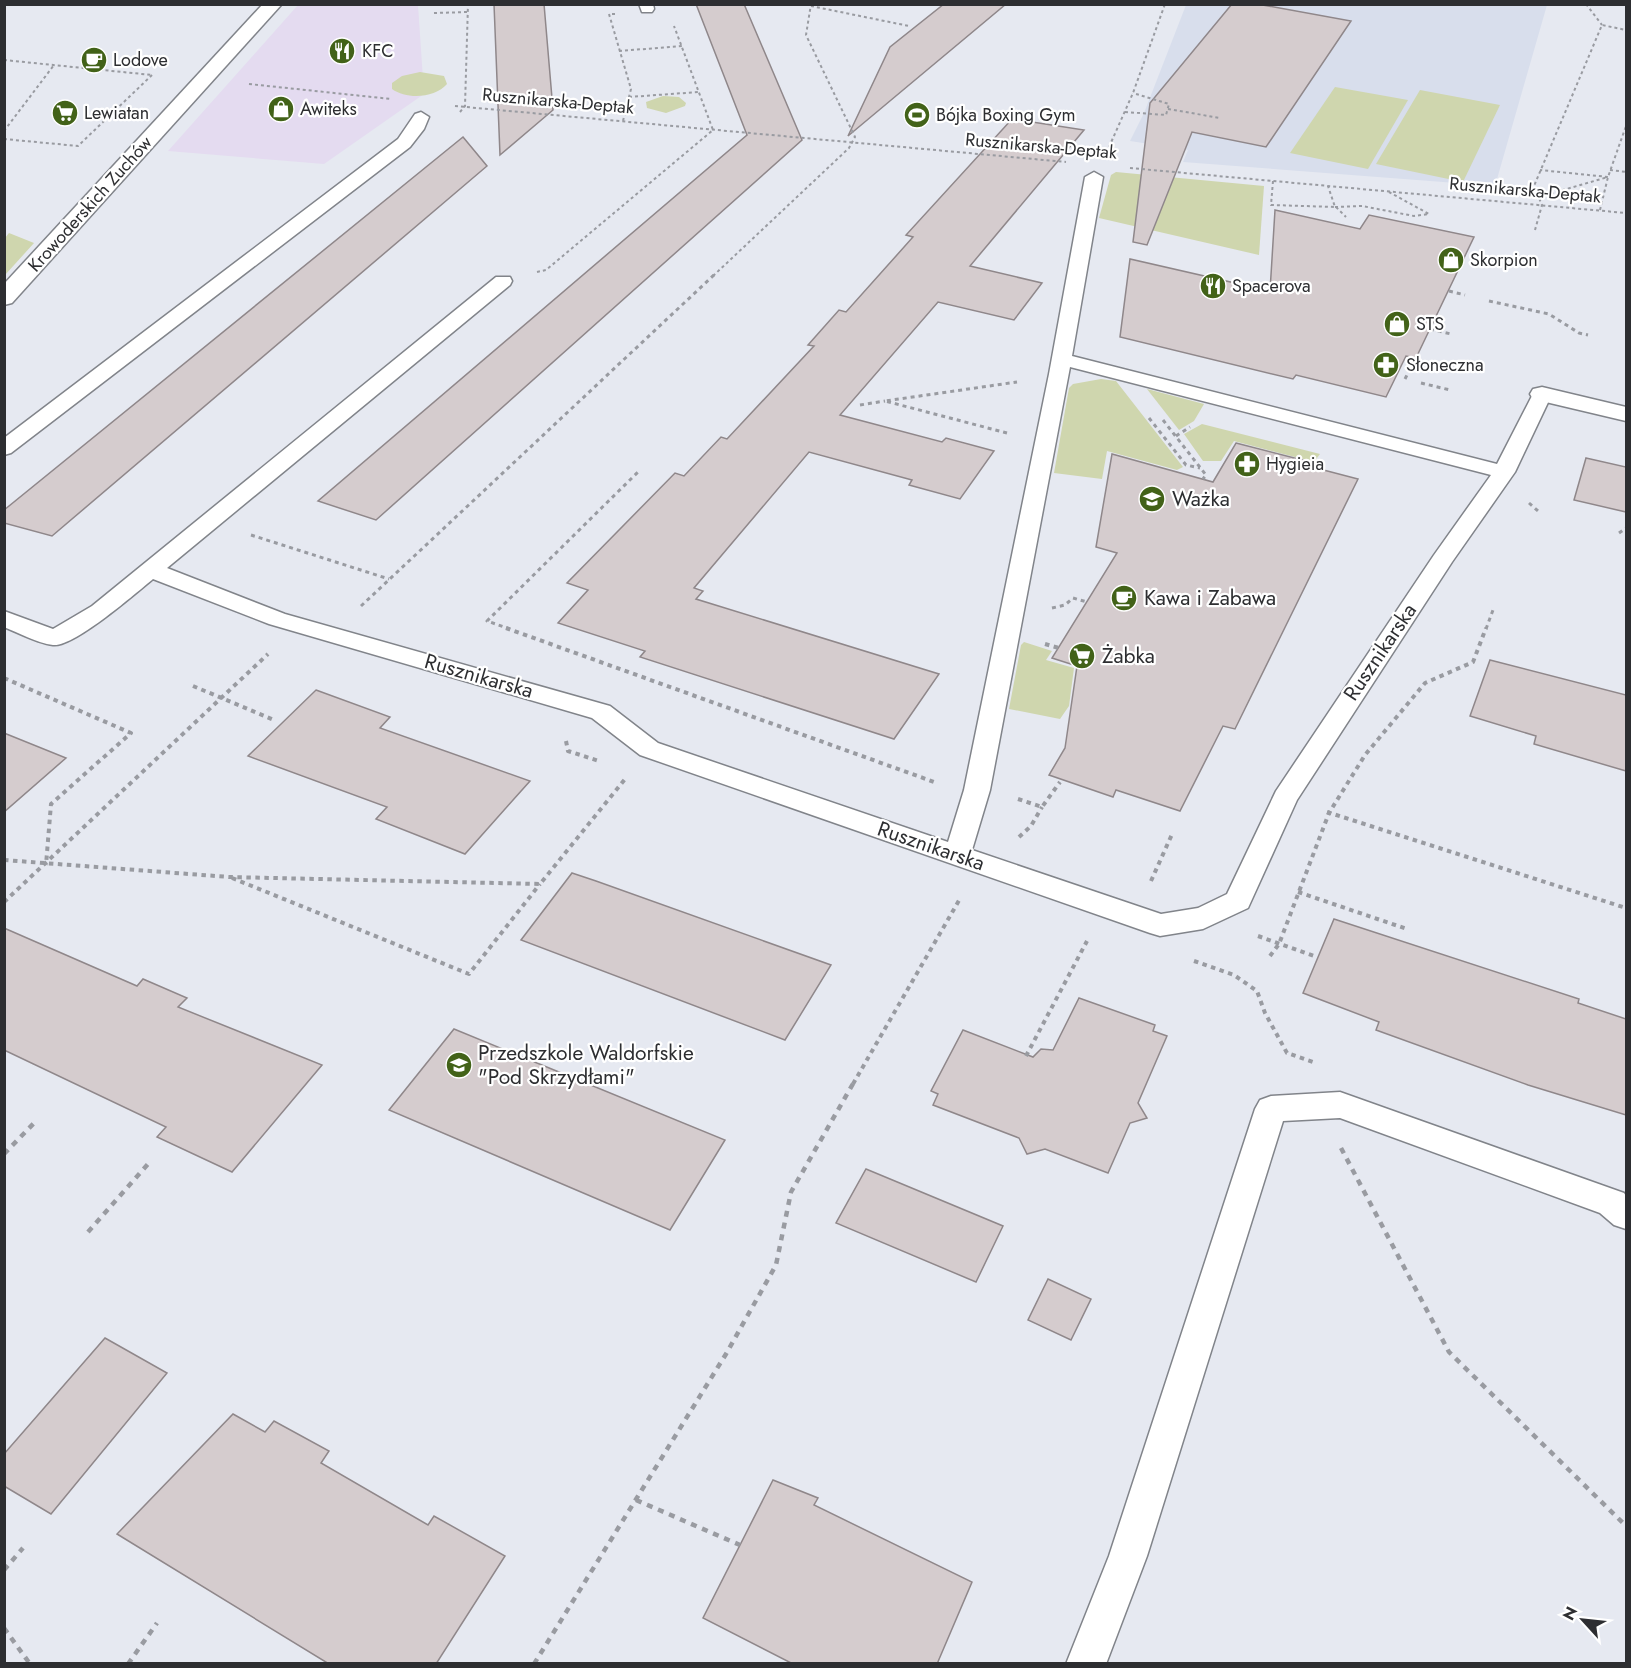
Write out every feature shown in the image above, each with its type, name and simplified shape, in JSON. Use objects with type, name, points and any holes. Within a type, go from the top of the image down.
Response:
[{"type":"street","name":"Krowoderskich Zuchów","points":[[4,298],[273,4]]},
{"type":"street","name":"Rusznikarska","points":[[1542,394],[1626,414]]},
{"type":"lane","points":[[4,449],[404,143],[416,129],[421,117]]},
{"type":"lane","points":[[969,860],[976,790],[1060,367],[1095,177]]},
{"type":"lane","points":[[4,618],[55,638],[100,611],[503,281]]},
{"type":"lane","points":[[1060,367],[1504,472]]},
{"type":"lane","name":"Rusznikarska","points":[[151,570],[277,620],[332,633],[601,712],[649,749],[1160,925],[1203,918],[1238,901],[1285,798],[1442,560],[1504,472],[1542,394]]},
{"type":"lane","points":[[1086,1664],[1128,1556],[1271,1109],[1340,1105],[1515,1166],[1612,1203],[1626,1215]]},
{"type":"path","points":[[460,112],[465,106],[468,4]]},
{"type":"path","points":[[1106,154],[1133,93],[1165,4]]},
{"type":"path","points":[[1586,4],[1602,26],[1626,30]]},
{"type":"path","points":[[332,633],[852,143],[855,137],[806,35],[811,5],[909,26]]},
{"type":"path","points":[[503,281],[546,270],[713,130],[668,10],[647,8],[609,14],[631,89],[623,121]]},
{"type":"path","points":[[434,13],[468,12]]},
{"type":"path","points":[[1535,230],[1542,205],[1534,186],[1602,26]]},
{"type":"path","points":[[620,51],[682,46]]},
{"type":"path","points":[[4,60],[152,75],[78,146],[4,139]]},
{"type":"path","points":[[4,131],[54,65]]},
{"type":"path","points":[[239,84],[397,100]]},
{"type":"path","points":[[629,97],[699,92]]},
{"type":"path","points":[[1125,112],[1166,115],[1169,104],[1133,93]]},
{"type":"path","name":"Rusznikarska-Deptak","points":[[455,106],[1077,163]]},
{"type":"path","points":[[1167,109],[1220,118]]},
{"type":"path","points":[[1600,210],[1610,170],[1626,126]]},
{"type":"path","name":"Rusznikarska-Deptak","points":[[1124,167],[1626,213]]},
{"type":"path","points":[[1540,170],[1608,177]]},
{"type":"path","points":[[1610,170],[1626,172]]},
{"type":"path","points":[[1539,196],[1608,177]]},
{"type":"path","points":[[1273,181],[1271,205],[1362,206],[1414,216],[1429,214],[1387,191]]},
{"type":"path","points":[[1328,186],[1335,207],[1346,217]]},
{"type":"path","points":[[1449,291],[1465,295]]},
{"type":"path","points":[[1489,301],[1549,314],[1579,333],[1588,335]]},
{"type":"path","points":[[1430,329],[1451,334]]},
{"type":"path","points":[[1405,379],[1412,366]]},
{"type":"path","points":[[860,405],[1060,367]]},
{"type":"path","points":[[1420,383],[1450,390]]},
{"type":"path","points":[[885,401],[1044,442]]},
{"type":"path","points":[[1148,416],[1186,465],[1200,468]]},
{"type":"path","points":[[1189,453],[1206,475],[1203,479]]},
{"type":"path","points":[[640,470],[487,621],[946,786],[999,792],[1042,807],[1060,782]]},
{"type":"path","points":[[1619,533],[1626,528]]},
{"type":"path","points":[[244,533],[390,579]]},
{"type":"path","points":[[1073,598],[1087,602]]},
{"type":"path","points":[[1270,956],[1280,944],[1329,813],[1365,755],[1425,683],[1473,662],[1493,610]]},
{"type":"path","points":[[1045,644],[1059,648]]},
{"type":"path","points":[[4,678],[131,733],[51,804],[46,865]]},
{"type":"path","points":[[193,686],[274,720]]},
{"type":"path","points":[[4,902],[46,865],[221,698]]},
{"type":"path","points":[[229,877],[469,974],[649,749]]},
{"type":"path","points":[[1285,798],[1626,908]]},
{"type":"path","points":[[1136,916],[1173,832]]},
{"type":"path","points":[[4,860],[46,865],[229,877],[540,884]]},
{"type":"path","points":[[534,1664],[636,1500],[776,1265],[791,1192],[969,860]]},
{"type":"path","points":[[1298,892],[1407,929]]},
{"type":"path","points":[[1026,1056],[1106,906]]},
{"type":"path","points":[[1340,1105],[1341,1150],[1449,1352],[1626,1526]]},
{"type":"path","points":[[4,1154],[36,1121]]},
{"type":"path","points":[[88,1232],[148,1164]]},
{"type":"path","points":[[636,1500],[740,1545]]},
{"type":"path","points":[[4,1570],[23,1548]]},
{"type":"path","points":[[128,1664],[157,1623]]},
{"type":"path","points":[[4,1628],[30,1664]]},
{"type":"shaded area","points":[[298,5],[418,5],[424,94],[324,164],[168,151]]},
{"type":"shaded area","points":[[1186,5],[1547,5],[1495,186],[1183,162],[1188,150],[1130,141],[1144,113]]},
{"type":"green space","points":[[420,72],[444,76],[447,84],[442,89],[421,96],[405,95],[392,89],[392,83],[402,76]]},
{"type":"green space","points":[[1335,87],[1408,100],[1368,169],[1290,153]]},
{"type":"green space","points":[[1420,90],[1500,105],[1463,182],[1376,164]]},
{"type":"green space","points":[[663,96],[679,97],[686,103],[685,106],[666,113],[647,108],[646,102]]},
{"type":"green space","points":[[1116,172],[1264,186],[1259,255],[1099,218],[1111,175]]},
{"type":"green space","points":[[9,233],[34,243],[5,275],[5,238]]},
{"type":"green space","points":[[1101,379],[1116,381],[1183,467],[1177,470],[1107,451],[1102,479],[1054,473],[1069,388],[1073,384]]},
{"type":"green space","points":[[1147,389],[1204,404],[1194,421],[1179,430]]},
{"type":"green space","points":[[1202,424],[1320,454],[1314,462],[1234,441],[1221,461],[1203,461],[1184,434]]},
{"type":"green space","points":[[1024,642],[1052,651],[1046,660],[1074,668],[1069,706],[1060,719],[1009,709],[1021,645]]},
{"type":"building","points":[[494,4],[544,4],[553,110],[500,155]]},
{"type":"building","points":[[696,4],[744,4],[802,140],[376,520],[318,501],[747,135]]},
{"type":"building","points":[[944,4],[1006,4],[848,136],[890,47]]},
{"type":"building","points":[[1232,4],[1257,4],[1351,21],[1266,147],[1192,132],[1147,245],[1133,242],[1150,103]]},
{"type":"building","points":[[1012,119],[1084,130],[970,266],[1042,283],[1014,320],[938,302],[840,415],[942,442],[946,438],[994,451],[960,499],[909,485],[912,480],[809,452],[694,588],[703,591],[696,599],[939,674],[894,739],[640,657],[645,651],[558,623],[588,590],[567,583],[675,473],[684,476],[721,437],[727,439],[814,346],[808,345],[839,310],[846,312],[913,237],[906,235]]},
{"type":"building","points":[[463,137],[487,166],[52,536],[4,523],[4,510]]},
{"type":"building","points":[[1275,210],[1360,229],[1369,215],[1474,237],[1416,358],[1406,356],[1386,397],[1296,375],[1293,379],[1120,337],[1130,259],[1270,291]]},
{"type":"building","points":[[1236,443],[1314,463],[1312,467],[1358,479],[1235,729],[1223,726],[1180,811],[1116,790],[1113,797],[1049,775],[1065,748],[1077,666],[1052,658],[1117,553],[1096,547],[1112,454],[1213,482]]},
{"type":"building","points":[[1586,458],[1626,467],[1626,512],[1574,500]]},
{"type":"building","points":[[1490,660],[1626,695],[1626,771],[1534,744],[1536,736],[1470,716]]},
{"type":"building","points":[[316,690],[390,717],[380,728],[530,781],[465,854],[376,819],[387,807],[248,756]]},
{"type":"building","points":[[4,733],[66,758],[4,812]]},
{"type":"building","points":[[572,873],[831,965],[785,1040],[521,940]]},
{"type":"building","points":[[1334,919],[1579,999],[1578,1003],[1626,1019],[1626,1115],[1528,1085],[1376,1030],[1379,1022],[1303,993]]},
{"type":"building","points":[[4,928],[137,986],[143,979],[187,998],[178,1007],[322,1065],[232,1172],[157,1137],[166,1127],[4,1050]]},
{"type":"building","points":[[1079,998],[1155,1025],[1153,1031],[1167,1036],[1138,1103],[1147,1118],[1130,1123],[1108,1173],[1045,1149],[1027,1154],[1019,1138],[933,1105],[938,1094],[931,1091],[963,1030],[1033,1057],[1041,1049],[1053,1050]]},
{"type":"building","points":[[454,1029],[725,1140],[670,1230],[389,1110]]},
{"type":"building","points":[[866,1169],[1003,1226],[976,1282],[836,1223]]},
{"type":"building","points":[[1048,1279],[1091,1299],[1071,1340],[1028,1320]]},
{"type":"building","points":[[105,1338],[167,1373],[51,1514],[4,1486],[4,1454]]},
{"type":"building","points":[[233,1414],[265,1432],[274,1421],[329,1451],[321,1463],[428,1525],[434,1516],[505,1556],[436,1664],[329,1664],[117,1534]]},
{"type":"building","points":[[773,1480],[818,1498],[814,1505],[972,1582],[937,1664],[793,1664],[703,1618]]},
{"type":"place","name":"KFC","points":[[342,51]]},
{"type":"place","name":"Lodove","points":[[94,60]]},
{"type":"place","name":"Awiteks","points":[[281,109]]},
{"type":"place","name":"Lewiatan","points":[[65,113]]},
{"type":"place","name":"Bójka Boxing Gym","points":[[917,115]]},
{"type":"place","name":"Skorpion","points":[[1451,260]]},
{"type":"place","name":"Spacerova","points":[[1213,286]]},
{"type":"place","name":"STS","points":[[1397,324]]},
{"type":"place","name":"Słoneczna","points":[[1386,365]]},
{"type":"place","name":"Hygieia","points":[[1247,464]]},
{"type":"place","name":"Ważka","points":[[1152,499]]},
{"type":"place","name":"Kawa i Zabawa","points":[[1124,598]]},
{"type":"place","name":"Żabka","points":[[1082,656]]},
{"type":"place","name":"Przedszkole Waldorfskie \"Pod Skrzydłami\"","points":[[459,1065]]}]
